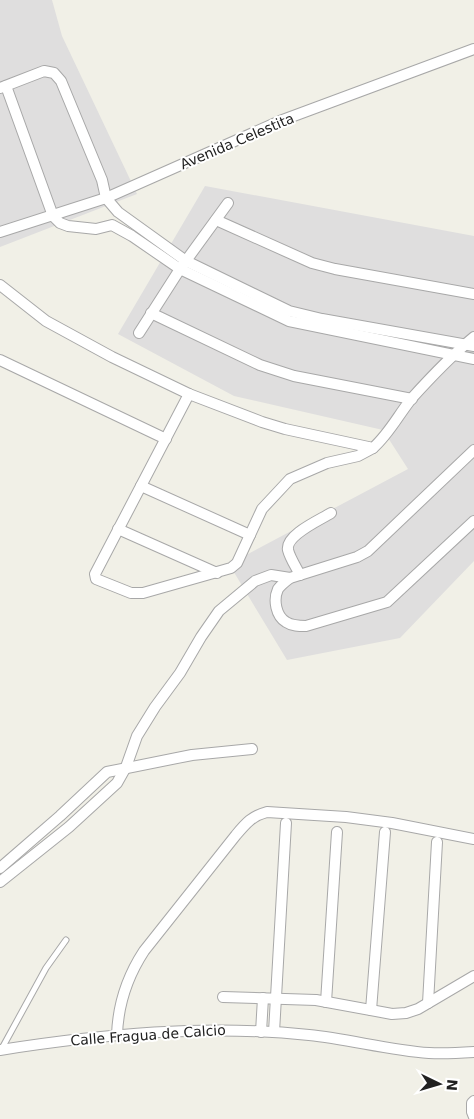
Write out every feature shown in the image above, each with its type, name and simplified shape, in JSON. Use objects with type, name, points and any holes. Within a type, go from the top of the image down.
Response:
[{"type":"street","name":"Avenida Celestita","points":[[0,232],[106,198],[280,121],[474,49]]},
{"type":"street","points":[[470,345],[322,319],[289,311],[183,265],[118,212],[106,198],[102,180],[61,81],[54,73],[44,71],[3,87],[53,216],[60,223],[68,226],[96,229],[112,226],[183,265],[290,321],[474,359]]},
{"type":"street","points":[[139,333],[183,265],[228,203]]},
{"type":"street","points":[[112,226],[118,212]]},
{"type":"street","points":[[216,220],[312,263],[335,269],[474,294]]},
{"type":"street","points":[[0,286],[46,321],[112,357],[189,394],[285,429],[373,448]]},
{"type":"street","points":[[151,312],[260,365],[294,376],[412,399]]},
{"type":"street","points":[[189,394],[95,574],[96,579],[131,593],[137,594],[231,568],[236,563],[262,510],[278,490],[290,479],[327,463],[358,456],[373,448],[380,442],[412,399],[453,355],[470,345],[474,337]]},
{"type":"street","points":[[0,360],[166,439]]},
{"type":"street","points":[[474,450],[368,551],[357,557],[295,576],[278,589],[276,607],[278,615],[284,622],[306,626],[387,602],[474,521]]},
{"type":"street","points":[[141,486],[250,535]]},
{"type":"street","points":[[295,576],[288,543],[296,534],[331,513]]},
{"type":"street","points":[[118,529],[217,573]]},
{"type":"street","points":[[0,882],[68,827],[117,783],[126,767],[136,736],[180,673],[201,637],[219,612],[255,581],[271,574],[295,576]]},
{"type":"street","points":[[0,868],[107,772],[192,755],[252,749]]},
{"type":"street","points":[[117,1035],[118,1018],[124,992],[134,966],[236,834],[249,819],[256,815],[268,812],[346,817],[392,823],[474,839]]},
{"type":"street","points":[[274,1032],[286,823]]},
{"type":"street","points":[[326,1002],[337,832]]},
{"type":"street","points":[[371,1010],[385,832]]},
{"type":"street","points":[[428,1003],[438,842]]},
{"type":"street","points":[[222,997],[326,1002],[392,1014],[406,1014],[474,976]]},
{"type":"street","points":[[261,1032],[263,998]]},
{"type":"street","name":"Calle Fragua de Calcio","points":[[0,1050],[117,1035],[204,1029],[310,1035],[429,1053],[474,1052]]},
{"type":"street","points":[[474,1101],[472,1103],[472,1112],[474,1117]]},
{"type":"lane","points":[[0,1050],[46,968],[66,940]]},
{"type":"shaded area","points":[[0,0],[52,0],[62,36],[137,194],[0,247]]},
{"type":"shaded area","points":[[205,186],[474,236],[474,561],[400,638],[287,660],[229,564],[408,469],[383,430],[234,396],[118,334]]}]
